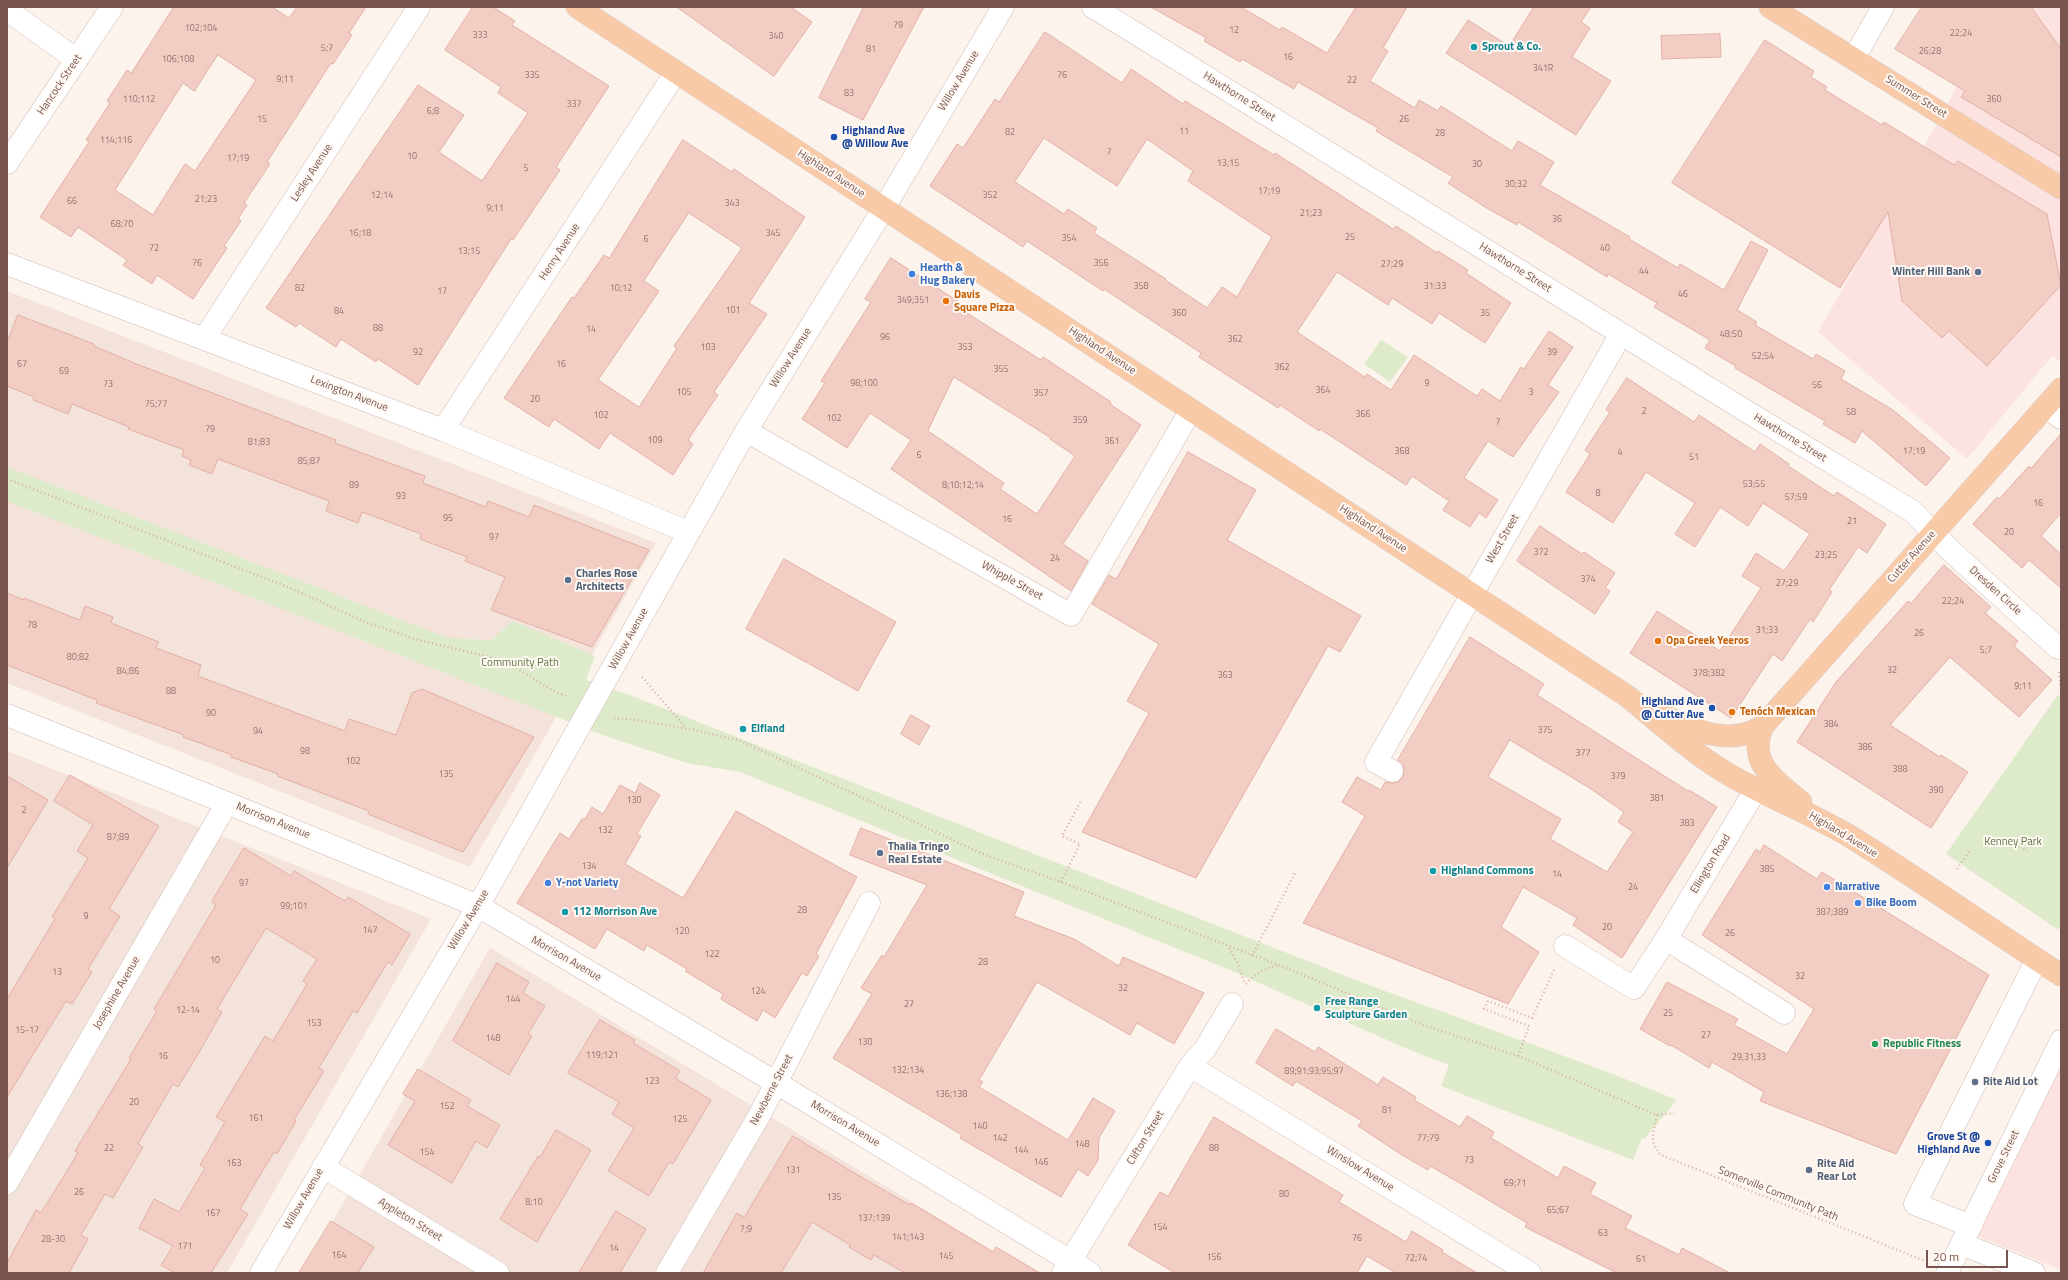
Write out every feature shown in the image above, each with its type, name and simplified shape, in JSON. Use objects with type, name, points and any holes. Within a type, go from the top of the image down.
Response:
[{"type":"main road","name":"Highland Avenue","points":[[577,7],[1627,696],[1699,754],[1731,775],[1756,789],[1802,810],[1852,838],[2061,975]]},
{"type":"main road","name":"Summer Street","points":[[1770,7],[2061,188]]},
{"type":"main road","name":"Cutter Avenue","points":[[1763,726],[1933,533],[2054,412],[2061,389]]},
{"type":"main road","name":"Highland Avenue","points":[[1627,696],[1662,714],[1713,735],[1739,735],[1756,730],[1763,726]]},
{"type":"main road","points":[[1763,726],[1758,749],[1758,757],[1764,767],[1797,799],[1852,838]]},
{"type":"street","name":"Hancock Street","points":[[7,163],[112,7]]},
{"type":"street","name":"Lesley Avenue","points":[[204,339],[420,7]]},
{"type":"street","name":"Willow Avenue","points":[[261,1273],[478,906],[592,708],[688,532],[746,431],[884,208],[1003,7]]},
{"type":"street","name":"Hawthorne Street","points":[[1092,7],[1621,334],[1912,511],[1933,533]]},
{"type":"street","points":[[1854,58],[1884,7]]},
{"type":"street","points":[[7,10],[77,60]]},
{"type":"street","name":"Henry Avenue","points":[[443,430],[676,72]]},
{"type":"street","name":"Lexington Avenue","points":[[7,264],[443,430],[688,532]]},
{"type":"street","name":"West Street","points":[[1392,771],[1376,762],[1621,334]]},
{"type":"street","name":"Whipple Street","points":[[746,431],[1071,615],[1191,410]]},
{"type":"street","name":"Dresden Circle","points":[[1933,533],[2058,658]]},
{"type":"street","name":"Morrison Avenue","points":[[7,715],[227,802],[478,906],[775,1082],[1067,1267],[1090,1273]]},
{"type":"street","name":"Ellington Road","points":[[1565,946],[1634,988],[1666,939],[1756,789]]},
{"type":"street","name":"Josephine Avenue","points":[[7,1183],[227,802]]},
{"type":"street","name":"Newberne Street","points":[[667,1273],[759,1116],[775,1082],[869,903]]},
{"type":"street","points":[[1666,939],[1784,1013]]},
{"type":"street","points":[[2034,1273],[1966,1235],[1915,1204],[2037,959]]},
{"type":"street","name":"Clifton Street","points":[[1067,1267],[1190,1066],[1205,1049],[1232,1004]]},
{"type":"street","name":"Grove Street","points":[[1938,1268],[1966,1235],[2061,1041]]},
{"type":"street","name":"Winslow Avenue","points":[[1190,1066],[1530,1273]]},
{"type":"street","name":"Appleton Street","points":[[323,1167],[498,1273]]},
{"type":"path","points":[[7,479],[288,588],[368,623],[418,640],[494,658],[515,667],[552,690],[568,697]]},
{"type":"path","points":[[2058,658],[2061,689]]},
{"type":"path","points":[[642,677],[686,728]]},
{"type":"path","points":[[617,720],[637,720],[686,728],[740,741],[985,855],[1061,882],[1279,965],[1423,1025],[1518,1056],[1657,1116],[1674,1113]]},
{"type":"path","points":[[1061,882],[1080,844],[1062,836],[1082,799]]},
{"type":"path","points":[[2017,844],[2027,851]]},
{"type":"path","points":[[1957,869],[1971,848]]},
{"type":"path","points":[[1252,956],[1295,873]]},
{"type":"path","points":[[1518,1056],[1529,1026],[1484,1009],[1488,1001],[1532,1018],[1565,946]]},
{"type":"path","points":[[1229,947],[1238,964],[1245,986],[1258,973],[1267,968],[1279,965]]},
{"type":"path","name":"Somerville Community Path","points":[[1657,1116],[1652,1141],[1654,1147],[1661,1155],[1938,1268]]},
{"type":"shaded area","points":[[2000,7],[2061,7],[2061,361],[2052,356],[1967,459],[1818,332],[1935,127]]},
{"type":"shaded area","points":[[7,291],[656,543],[470,867],[7,683]]},
{"type":"shaded area","points":[[7,751],[431,919],[227,1273],[7,1273]]},
{"type":"shaded area","points":[[490,948],[1030,1273],[303,1273]]},
{"type":"shaded area","points":[[2061,1039],[2061,1270],[1962,1230]]},
{"type":"green space","points":[[1381,340],[1408,357],[1390,382],[1364,364]]},
{"type":"green space","name":"Community Path","points":[[7,467],[448,638],[491,640],[513,621],[595,656],[586,680],[627,694],[1366,984],[1608,1072],[1677,1100],[1644,1139],[1642,1138],[1633,1160],[1441,1086],[1449,1065],[1403,1047],[1230,970],[740,772],[687,763],[605,736],[7,501]]},
{"type":"green space","name":"Kenney Park","points":[[2058,695],[2061,698],[2061,928],[2057,929],[1946,854]]},
{"type":"building","points":[[174,7],[272,7],[289,18],[297,7],[366,7],[349,33],[352,35],[333,64],[331,63],[267,162],[270,164],[244,203],[247,205],[238,219],[241,221],[224,246],[227,248],[193,299],[157,275],[152,284],[123,265],[127,260],[78,227],[71,237],[40,217],[89,142],[86,140],[110,103],[107,101],[127,70],[131,73]],"holes":[[[218,55],[256,80],[195,171],[185,164],[153,215],[115,190],[183,83],[194,91]]]},
{"type":"building","points":[[473,7],[493,7],[515,21],[512,25],[609,86],[556,167],[560,170],[513,240],[511,239],[418,385],[378,359],[376,362],[341,339],[336,347],[299,323],[296,327],[266,308],[418,85],[464,115],[439,152],[482,181],[528,113],[498,93],[501,87],[445,50]]},
{"type":"building","points":[[677,7],[791,7],[812,22],[774,76]]},
{"type":"building","points":[[864,7],[924,7],[863,120],[819,98]]},
{"type":"building","points":[[1151,7],[1241,7],[1280,30],[1282,27],[1327,53],[1356,7],[1407,7],[1383,48],[1388,51],[1370,81],[1415,108],[1419,100],[1438,111],[1441,106],[1512,151],[1518,141],[1554,162],[1540,185],[1630,237],[1629,239],[1678,268],[1680,264],[1724,290],[1751,241],[1768,250],[1737,310],[1757,322],[1755,325],[1813,359],[1816,354],[1845,371],[1841,379],[1893,410],[1950,458],[1926,486],[1862,431],[1855,443],[1823,424],[1825,421],[1735,368],[1736,366],[1705,348],[1710,340],[1654,307],[1657,303],[1608,274],[1607,277],[1518,222],[1517,225],[1485,207],[1448,183],[1453,177],[1376,131],[1378,128],[1298,82],[1294,89],[1242,59],[1240,62],[1204,41],[1206,38]]},
{"type":"building","points":[[1534,7],[1591,7],[1581,22],[1590,28],[1572,57],[1611,81],[1576,135],[1446,53],[1468,20],[1509,46]]},
{"type":"building","points":[[1922,7],[2031,7],[2061,49],[2061,157],[1961,97],[1965,91],[1895,49]]},
{"type":"building","points":[[1045,32],[1122,83],[1131,69],[1183,104],[1185,101],[1274,155],[1275,153],[1393,229],[1396,226],[1437,253],[1438,251],[1468,270],[1466,273],[1511,303],[1485,343],[1439,313],[1432,324],[1392,298],[1388,305],[1337,272],[1297,332],[1365,377],[1367,374],[1391,390],[1414,355],[1477,396],[1482,389],[1500,401],[1521,367],[1524,369],[1549,331],[1573,347],[1548,385],[1559,392],[1513,457],[1488,441],[1464,478],[1498,500],[1486,518],[1479,513],[1470,527],[1443,510],[1449,501],[1412,476],[1406,485],[1320,429],[1319,431],[1280,405],[1278,408],[1199,357],[1201,353],[1104,289],[1103,291],[1027,241],[1023,247],[930,186],[957,144],[963,148],[995,99],[999,102]],"holes":[[[1044,138],[1117,186],[1147,139],[1193,171],[1188,181],[1272,237],[1237,297],[1222,287],[1207,308],[1165,280],[1166,279],[1094,233],[1097,228],[1068,209],[1064,214],[1015,182]]]},
{"type":"building","points":[[1720,34],[1721,57],[1662,59],[1661,36]]},
{"type":"building","points":[[1765,40],[1814,71],[1811,77],[1827,87],[1825,90],[1882,125],[1884,122],[1954,165],[1958,161],[2047,214],[2061,285],[1987,366],[1949,331],[1942,338],[1902,301],[1888,212],[1840,288],[1672,183]]},
{"type":"building","points":[[683,140],[732,172],[734,169],[805,217],[749,303],[767,314],[714,392],[718,395],[688,440],[693,444],[673,475],[610,433],[599,449],[554,419],[549,427],[504,398],[572,297],[574,298],[604,255],[609,258]],"holes":[[[689,213],[742,248],[674,346],[677,348],[639,407],[598,380],[659,291],[644,281]]]},
{"type":"building","points":[[891,258],[962,304],[959,308],[1041,360],[1043,357],[1111,402],[1110,404],[1141,425],[1063,544],[1088,561],[1071,591],[891,469],[911,440],[870,413],[847,448],[802,419],[825,383],[821,381],[871,302],[865,299]],"holes":[[[954,377],[1051,438],[1050,439],[1075,456],[1037,514],[1000,489],[1004,483],[928,431]]]},
{"type":"building","points":[[18,315],[94,344],[94,346],[134,363],[336,440],[335,443],[425,476],[423,483],[486,507],[488,501],[529,517],[534,505],[649,550],[592,647],[491,610],[505,577],[465,561],[467,557],[420,539],[421,534],[362,512],[358,523],[326,511],[329,501],[218,459],[212,474],[189,465],[191,460],[182,456],[184,450],[128,429],[129,427],[72,404],[68,414],[33,400],[34,397],[7,386],[7,343]]},
{"type":"building","points":[[1627,378],[1694,422],[1699,415],[1755,452],[1760,444],[1789,464],[1788,466],[1834,496],[1837,492],[1886,524],[1867,553],[1858,547],[1829,590],[1832,592],[1813,622],[1810,619],[1782,661],[1773,654],[1731,718],[1630,653],[1657,611],[1720,651],[1761,588],[1742,576],[1756,553],[1784,571],[1810,534],[1763,503],[1748,526],[1720,507],[1695,547],[1675,534],[1695,503],[1646,472],[1613,523],[1566,492],[1590,454],[1585,450],[1610,412],[1606,410]]},
{"type":"building","points":[[2061,434],[2061,513],[2041,536],[2061,554],[2061,588],[2029,560],[2022,568],[1973,524],[1997,497],[1999,499],[2029,466],[2031,468]]},
{"type":"building","points":[[1188,452],[1256,490],[1227,540],[1361,616],[1340,652],[1328,646],[1196,878],[1082,832],[1149,713],[1127,701],[1159,644],[1092,604],[1109,575],[1116,579]]},
{"type":"building","points":[[1540,526],[1582,554],[1584,552],[1615,573],[1605,588],[1610,591],[1595,614],[1517,561]]},
{"type":"building","points":[[784,559],[896,622],[858,691],[746,629]]},
{"type":"building","points":[[1944,565],[1991,607],[1985,613],[2018,641],[2014,646],[2052,680],[2019,717],[1950,657],[1890,725],[1940,757],[1941,755],[1968,772],[1931,828],[1797,742],[1836,682],[1908,601],[1911,603]]},
{"type":"building","points":[[7,593],[24,600],[24,598],[80,620],[85,606],[113,617],[111,623],[159,642],[156,648],[201,665],[198,676],[345,731],[349,719],[396,735],[412,693],[422,689],[534,737],[463,852],[368,814],[369,811],[277,776],[278,774],[231,757],[232,755],[183,737],[184,735],[96,703],[97,700],[7,665]]},
{"type":"building","name":"Highland Commons","points":[[1470,637],[1544,684],[1537,695],[1688,791],[1689,790],[1717,807],[1622,958],[1573,925],[1577,918],[1523,887],[1501,927],[1539,952],[1508,1004],[1303,923],[1365,816],[1342,802],[1357,777],[1381,790],[1385,782],[1398,782],[1403,777],[1404,770],[1403,764],[1398,760]],"holes":[[[1510,740],[1591,789],[1624,812],[1618,822],[1633,832],[1607,872],[1550,839],[1561,819],[1488,777]]]},
{"type":"building","points":[[911,715],[930,726],[919,745],[901,734]]},
{"type":"building","points":[[70,775],[159,826],[109,909],[120,916],[88,969],[92,972],[72,1004],[66,1001],[7,1097],[7,999],[55,919],[52,917],[88,858],[77,851],[93,825],[54,801]]},
{"type":"building","points":[[7,776],[48,800],[7,868]]},
{"type":"building","points":[[640,783],[660,795],[637,834],[641,836],[625,864],[683,898],[736,811],[857,877],[816,954],[819,956],[807,976],[802,973],[775,1018],[763,1010],[757,1021],[721,999],[723,994],[685,971],[687,969],[647,945],[644,951],[607,929],[595,949],[517,903],[560,833],[569,839],[582,819],[585,819],[592,807],[603,814],[620,785],[635,793]]},
{"type":"building","points":[[861,828],[1024,892],[1014,916],[1074,939],[1119,966],[1123,957],[1204,993],[1174,1044],[1137,1023],[1130,1035],[1037,982],[979,1080],[983,1082],[979,1087],[1068,1140],[1093,1098],[1115,1111],[1099,1138],[1098,1160],[1088,1176],[1078,1169],[1061,1197],[960,1138],[962,1135],[833,1058],[872,994],[861,988],[882,955],[884,957],[927,885],[850,855]]},
{"type":"building","points":[[1764,845],[1817,879],[1822,872],[1989,975],[1896,1154],[1760,1101],[1764,1092],[1712,1062],[1709,1068],[1671,1045],[1670,1046],[1640,1029],[1667,982],[1738,1019],[1734,1025],[1787,1054],[1814,1009],[1702,935],[1756,849],[1760,852]]},
{"type":"building","points":[[244,848],[291,876],[294,871],[345,901],[348,897],[410,934],[392,965],[388,962],[357,1013],[353,1011],[319,1068],[324,1071],[294,1120],[296,1121],[277,1154],[274,1152],[240,1209],[248,1214],[211,1273],[175,1273],[161,1265],[173,1246],[139,1228],[154,1199],[179,1212],[205,1168],[200,1165],[225,1122],[216,1117],[265,1036],[273,1041],[307,984],[303,981],[317,959],[266,928],[217,1009],[222,1012],[197,1056],[178,1087],[173,1084],[138,1144],[143,1147],[113,1198],[105,1194],[81,1235],[88,1239],[69,1273],[7,1273],[7,1263],[36,1210],[41,1213],[78,1153],[75,1151],[131,1059],[129,1058],[157,1011],[154,1009],[216,905],[212,902]]},
{"type":"building","points":[[497,963],[529,982],[523,993],[545,1006],[528,1034],[532,1036],[509,1075],[453,1041]]},
{"type":"building","points":[[600,1020],[635,1040],[633,1043],[680,1071],[675,1078],[711,1100],[673,1164],[669,1162],[649,1196],[608,1171],[634,1128],[612,1114],[619,1102],[568,1073]]},
{"type":"building","points":[[1276,1029],[1315,1052],[1318,1047],[1378,1085],[1383,1077],[1416,1097],[1414,1100],[1460,1127],[1467,1116],[1494,1132],[1491,1138],[1558,1178],[1564,1166],[1596,1183],[1590,1194],[1632,1216],[1625,1228],[1679,1255],[1682,1248],[1730,1273],[1617,1273],[1525,1227],[1527,1223],[1470,1189],[1430,1166],[1428,1170],[1402,1155],[1358,1126],[1362,1121],[1296,1081],[1293,1086],[1256,1063]]},
{"type":"building","points":[[418,1069],[471,1100],[467,1106],[500,1125],[487,1148],[476,1141],[452,1183],[388,1145],[415,1101],[403,1094]]},
{"type":"building","points":[[1214,1117],[1343,1195],[1339,1202],[1406,1242],[1412,1231],[1443,1250],[1442,1252],[1477,1273],[1396,1273],[1367,1256],[1357,1273],[1175,1273],[1128,1245],[1160,1192],[1168,1196]]},
{"type":"building","points":[[556,1130],[591,1150],[537,1242],[500,1219],[538,1156],[540,1157]]},
{"type":"building","points":[[793,1136],[873,1184],[910,1205],[911,1203],[993,1252],[996,1247],[1040,1273],[905,1273],[874,1255],[871,1260],[849,1247],[850,1245],[812,1222],[781,1273],[703,1273],[737,1213],[744,1217]]},
{"type":"building","points":[[616,1211],[646,1229],[620,1273],[579,1273]]},
{"type":"building","points":[[331,1221],[374,1247],[358,1273],[299,1273]]},
{"type":"place","name":"Sprout & Co.","points":[[1474,47]]},
{"type":"place","name":"Highland Ave @ Willow Ave","points":[[834,137]]},
{"type":"place","name":"Winter Hill Bank","points":[[1978,272]]},
{"type":"place","name":"Hearth & Hug Bakery","points":[[912,274]]},
{"type":"place","name":"Davis Square Pizza","points":[[946,301]]},
{"type":"place","name":"Charles Rose Architects","points":[[568,580]]},
{"type":"place","name":"Opa Greek Yeeros","points":[[1658,641]]},
{"type":"place","name":"Highland Ave @ Cutter Ave","points":[[1712,708]]},
{"type":"place","name":"Tenóch Mexican","points":[[1732,712]]},
{"type":"place","name":"Elfland","points":[[743,729]]},
{"type":"place","name":"Thalia Tringo Real Estate","points":[[880,853]]},
{"type":"place","name":"Highland Commons","points":[[1433,871]]},
{"type":"place","name":"Y-not Variety","points":[[548,883]]},
{"type":"place","name":"Narrative","points":[[1827,887]]},
{"type":"place","name":"Bike Boom","points":[[1858,903]]},
{"type":"place","name":"112 Morrison Ave","points":[[565,912]]},
{"type":"place","name":"Free Range Sculpture Garden","points":[[1317,1008]]},
{"type":"place","name":"Republic Fitness","points":[[1875,1044]]},
{"type":"place","name":"Rite Aid Lot","points":[[1975,1082]]},
{"type":"place","name":"Grove St @ Highland Ave","points":[[1988,1143]]},
{"type":"place","name":"Rite Aid Rear Lot","points":[[1809,1170]]}]
